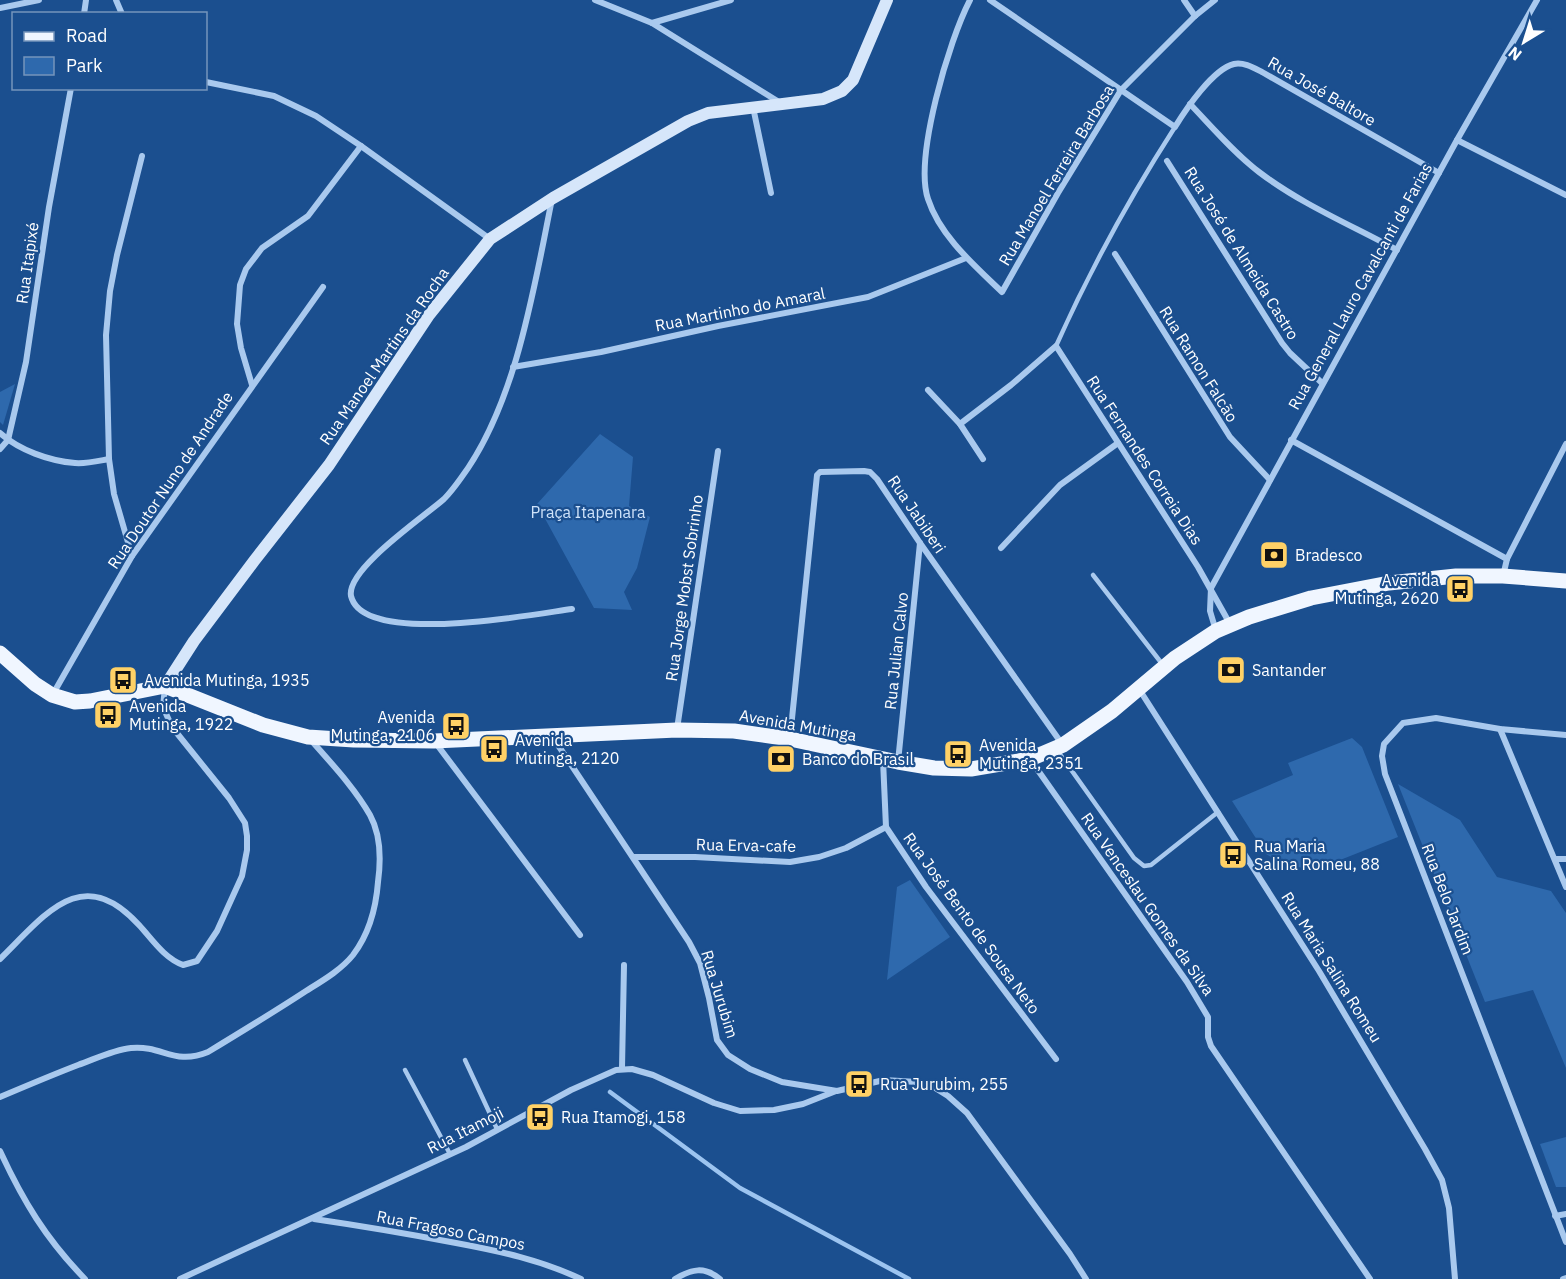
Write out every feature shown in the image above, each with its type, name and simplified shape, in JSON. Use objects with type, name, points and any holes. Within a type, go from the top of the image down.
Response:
[{"type":"main road","name":"Rua Manoel Martins da Rocha","points":[[165,686],[194,641],[329,465],[429,315],[490,239],[553,198],[688,121],[708,113],[823,99],[847,87],[853,80],[887,0]]},
{"type":"main road","name":"Avenida Mutinga","points":[[165,686],[263,725],[308,737],[434,741],[677,730],[734,731],[790,739],[934,768],[970,769],[1030,759],[1059,746],[1112,711],[1164,667],[1216,632],[1249,617],[1311,598],[1389,583],[1456,576],[1503,576],[1566,581]]},
{"type":"main road","points":[[0,653],[34,684],[52,695],[75,702],[165,686]]},
{"type":"street","points":[[0,9],[39,0]]},
{"type":"street","points":[[595,0],[652,23],[782,104]]},
{"type":"street","points":[[652,23],[731,0]]},
{"type":"street","points":[[966,258],[935,216],[924,182],[938,90],[952,42],[970,0]]},
{"type":"street","points":[[990,0],[1175,127]]},
{"type":"street","points":[[1184,0],[1195,16]]},
{"type":"street","name":"Rua Manoel Ferreira Barbosa","points":[[966,258],[1002,292],[1058,193],[1121,90],[1195,16],[1215,0]]},
{"type":"street","name":"Rua General Lauro Cavalcanti de Farias","points":[[1211,588],[1322,383],[1537,0]]},
{"type":"street","name":"Rua José Baltore","points":[[1175,127],[1207,84],[1226,68],[1235,64],[1253,67],[1439,173]]},
{"type":"street","points":[[207,82],[273,96],[316,116],[490,239]]},
{"type":"street","name":"Rua Itapixé","points":[[8,440],[26,362],[49,207],[71,90]]},
{"type":"street","points":[[1190,104],[1239,154],[1281,188],[1397,250]]},
{"type":"street","points":[[753,107],[771,193]]},
{"type":"street","points":[[1457,140],[1566,195]]},
{"type":"street","points":[[252,385],[241,348],[237,324],[240,285],[246,269],[262,248],[308,216],[361,146]]},
{"type":"street","points":[[132,556],[114,494],[109,459],[106,335],[110,291],[123,224],[142,156]]},
{"type":"street","name":"Rua José de Almeida Castro","points":[[1167,161],[1282,343],[1322,383]]},
{"type":"street","points":[[553,198],[535,284],[513,367],[479,449],[462,477],[445,498],[382,549],[356,579],[351,595],[356,606],[365,613],[402,623],[460,624],[572,609]]},
{"type":"street","name":"Rua Ramon Falcão","points":[[1115,255],[1230,437],[1270,480]]},
{"type":"street","name":"Rua Martinho do Amaral","points":[[513,367],[601,352],[718,326],[868,297],[966,258]]},
{"type":"street","name":"Rua Doutor Nuno de Andrade","points":[[52,695],[132,556],[323,287]]},
{"type":"street","points":[[960,424],[1011,385],[1056,346]]},
{"type":"street","name":"Rua Fernandes Correia Dias","points":[[1056,346],[1211,588],[1231,625]]},
{"type":"street","points":[[928,390],[960,424],[983,459]]},
{"type":"street","points":[[0,432],[8,440],[49,459],[78,464],[109,459]]},
{"type":"street","points":[[0,449],[8,440]]},
{"type":"street","points":[[1291,440],[1506,559]]},
{"type":"street","points":[[1000,548],[1060,485],[1118,443]]},
{"type":"street","points":[[1503,576],[1506,559],[1566,444]]},
{"type":"street","name":"Rua Jorge Mobst Sobrinho","points":[[677,730],[718,451]]},
{"type":"street","name":"Rua Jabiberi","points":[[790,739],[816,478],[820,472],[870,472],[1059,746]]},
{"type":"street","name":"Rua Julian Calvo","points":[[891,761],[920,543]]},
{"type":"street","points":[[1211,588],[1210,611],[1216,632]]},
{"type":"street","points":[[0,959],[54,909],[67,899],[81,895],[110,900],[125,909],[165,954],[183,965],[190,965],[197,961],[217,931],[242,876],[247,850],[245,823],[229,798],[172,727],[163,707],[165,686]]},
{"type":"street","name":"Rua Maria Salina Romeu","points":[[1138,688],[1319,970],[1442,1180],[1449,1208],[1455,1279]]},
{"type":"street","name":"Rua Belo Jardim","points":[[1566,735],[1500,729],[1436,718],[1403,723],[1384,744],[1382,756],[1385,774],[1566,1242]]},
{"type":"street","points":[[1500,729],[1566,887]]},
{"type":"street","name":"Rua Jurubim","points":[[551,735],[689,942],[700,963],[717,1040],[722,1049],[750,1069],[782,1082],[837,1091],[884,1080],[917,1082],[932,1086],[948,1096],[967,1113],[1086,1279]]},
{"type":"street","points":[[0,1097],[108,1053],[132,1048],[152,1049],[184,1058],[194,1058],[208,1052],[299,996],[335,972],[352,955],[366,933],[376,900],[380,868],[379,843],[371,816],[348,783],[308,737]]},
{"type":"street","points":[[434,741],[580,934]]},
{"type":"street","name":"Rua Venceslau Gomes da Silva","points":[[1030,759],[1187,982],[1208,1017],[1208,1037],[1211,1046],[1370,1279]]},
{"type":"street","name":"Rua José Bento de Sousa Neto","points":[[891,761],[886,826],[926,887],[1056,1059]]},
{"type":"street","name":"Rua Erva-cafe","points":[[634,858],[695,857],[790,862],[819,857],[846,848],[886,826]]},
{"type":"street","points":[[1554,859],[1566,859]]},
{"type":"street","points":[[624,964],[622,1068],[653,1076],[714,1103],[740,1111],[774,1110],[803,1104],[837,1091]]},
{"type":"street","name":"Rua Itamoji","points":[[180,1279],[314,1219],[450,1154],[597,1077],[622,1068]]},
{"type":"street","points":[[0,1151],[17,1189],[38,1224],[85,1279]]},
{"type":"street","points":[[1555,1216],[1566,1214]]},
{"type":"street","name":"Rua Fragoso Campos","points":[[314,1219],[514,1254],[560,1269],[581,1279]]},
{"type":"street","points":[[675,1279],[682,1274],[700,1269],[707,1270],[720,1279]]},
{"type":"lane","points":[[1056,346],[1078,295],[1107,241],[1175,127]]},
{"type":"lane","points":[[1093,575],[1164,667]]},
{"type":"lane","points":[[1059,746],[1134,858],[1144,866],[1150,865],[1218,812]]},
{"type":"lane","points":[[465,1060],[497,1129]]},
{"type":"lane","points":[[405,1070],[450,1154]]},
{"type":"green space","points":[[15,384],[3,425],[0,422],[0,392]]},
{"type":"green space","name":"Praça Itapenara","points":[[600,434],[633,457],[629,506],[650,517],[637,568],[624,592],[632,610],[594,608],[537,504]]},
{"type":"green space","points":[[1352,738],[1362,747],[1398,837],[1315,870],[1283,864],[1266,854],[1232,801],[1293,775],[1288,763]]},
{"type":"green space","points":[[1398,784],[1460,820],[1497,877],[1551,891],[1566,913],[1566,1068],[1533,990],[1485,1002]]},
{"type":"green space","points":[[910,880],[950,937],[887,980],[897,887]]},
{"type":"green space","points":[[1566,1137],[1566,1187],[1556,1187],[1540,1144]]},
{"type":"waterway","points":[[610,1092],[740,1188],[909,1279]]},
{"type":"place","name":"Bradesco","points":[[1274,555]]},
{"type":"place","name":"Avenida Mutinga, 2620","points":[[1460,589]]},
{"type":"place","name":"Santander","points":[[1231,670]]},
{"type":"place","name":"Avenida Mutinga, 1935","points":[[123,680]]},
{"type":"place","name":"Avenida Mutinga, 1922","points":[[108,715]]},
{"type":"place","name":"Avenida Mutinga, 2106","points":[[456,726]]},
{"type":"place","name":"Avenida Mutinga, 2120","points":[[494,749]]},
{"type":"place","name":"Avenida Mutinga, 2351","points":[[958,754]]},
{"type":"place","name":"Banco do Brasil","points":[[781,759]]},
{"type":"place","name":"Rua Maria Salina Romeu, 88","points":[[1233,855]]},
{"type":"place","name":"Rua Jurubim, 255","points":[[859,1084]]},
{"type":"place","name":"Rua Itamogi, 158","points":[[540,1117]]}]
